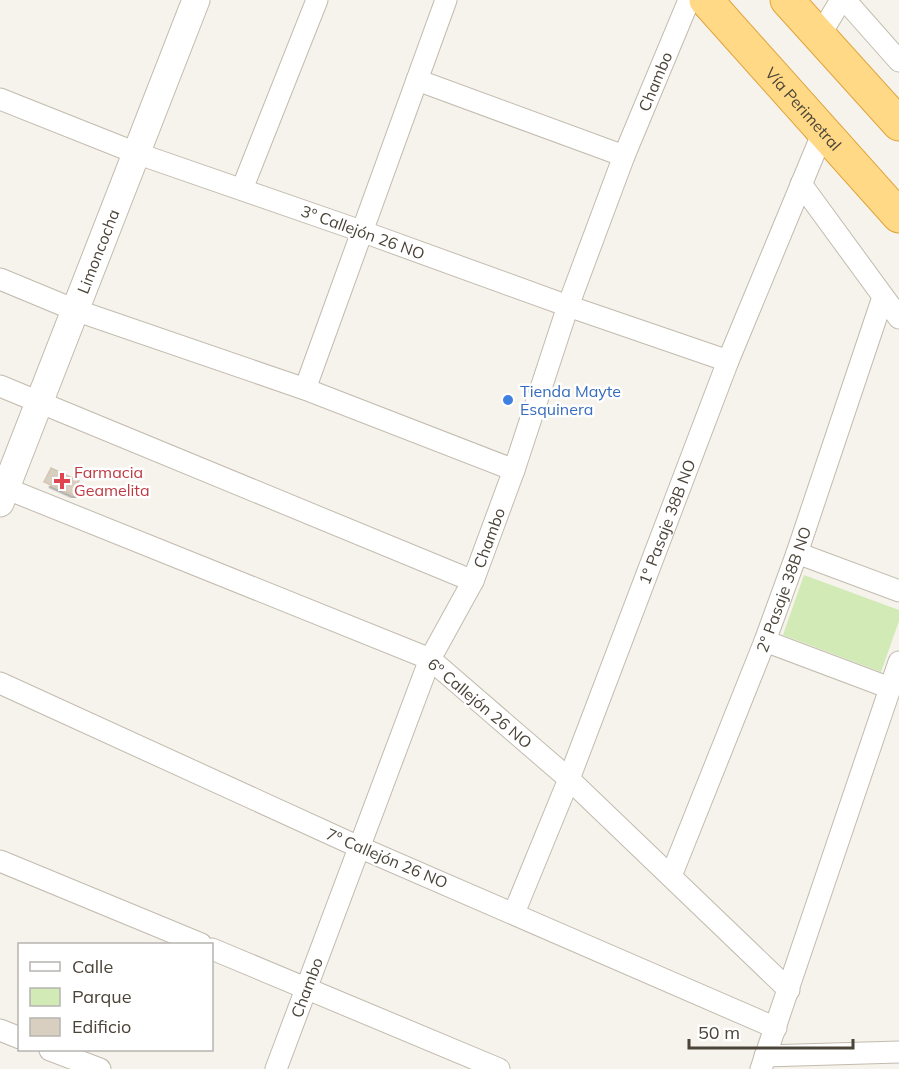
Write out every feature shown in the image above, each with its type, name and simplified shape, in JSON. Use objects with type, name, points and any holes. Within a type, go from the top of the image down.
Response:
[{"type":"highway","name":"Vía Perimetral","points":[[706,0],[899,216]]},
{"type":"highway","points":[[788,0],[899,124]]},
{"type":"street","name":"Limoncocha","points":[[2,492],[40,401],[196,0]]},
{"type":"street","points":[[242,189],[317,0]]},
{"type":"street","points":[[305,389],[446,0]]},
{"type":"street","name":"Chambo","points":[[276,1069],[430,658],[473,581],[514,470],[568,306],[624,156],[689,0]]},
{"type":"street","points":[[820,34],[843,0],[899,61]]},
{"type":"street","points":[[417,80],[624,156]]},
{"type":"street","name":"3º Callejón 26 NO","points":[[0,99],[136,153],[728,361]]},
{"type":"street","name":"1° Pasaje 38B NO","points":[[514,913],[569,779],[728,361],[823,132]]},
{"type":"street","points":[[801,184],[899,318]]},
{"type":"street","points":[[0,279],[75,310],[305,389],[514,470]]},
{"type":"street","name":"2° Pasaje 38B NO","points":[[671,876],[765,641],[797,554],[883,297]]},
{"type":"street","points":[[0,386],[473,581]]},
{"type":"street","name":"6º Callejón 26 NO","points":[[2,492],[430,658],[569,779],[789,990]]},
{"type":"street","points":[[797,554],[899,591]]},
{"type":"street","points":[[765,641],[890,688]]},
{"type":"street","points":[[763,1063],[899,662]]},
{"type":"street","name":"7º Callejón 26 NO","points":[[0,683],[359,847],[776,1028]]},
{"type":"street","points":[[0,861],[196,943]]},
{"type":"street","points":[[213,949],[499,1069]]},
{"type":"street","points":[[0,1030],[18,1037]]},
{"type":"street","points":[[53,1051],[100,1069]]},
{"type":"street","points":[[763,1063],[899,1052]]},
{"type":"street","points":[[763,1063],[791,1069]]},
{"type":"green space","points":[[804,575],[899,610],[899,621],[881,672],[783,635]]},
{"type":"building","name":"Farmacia Geamelita","points":[[51,468],[79,481],[73,495],[44,482]]},
{"type":"place","name":"Tienda Mayte Esquinera","points":[[508,400]]},
{"type":"place","name":"Farmacia Geamelita","points":[[62,481]]}]
